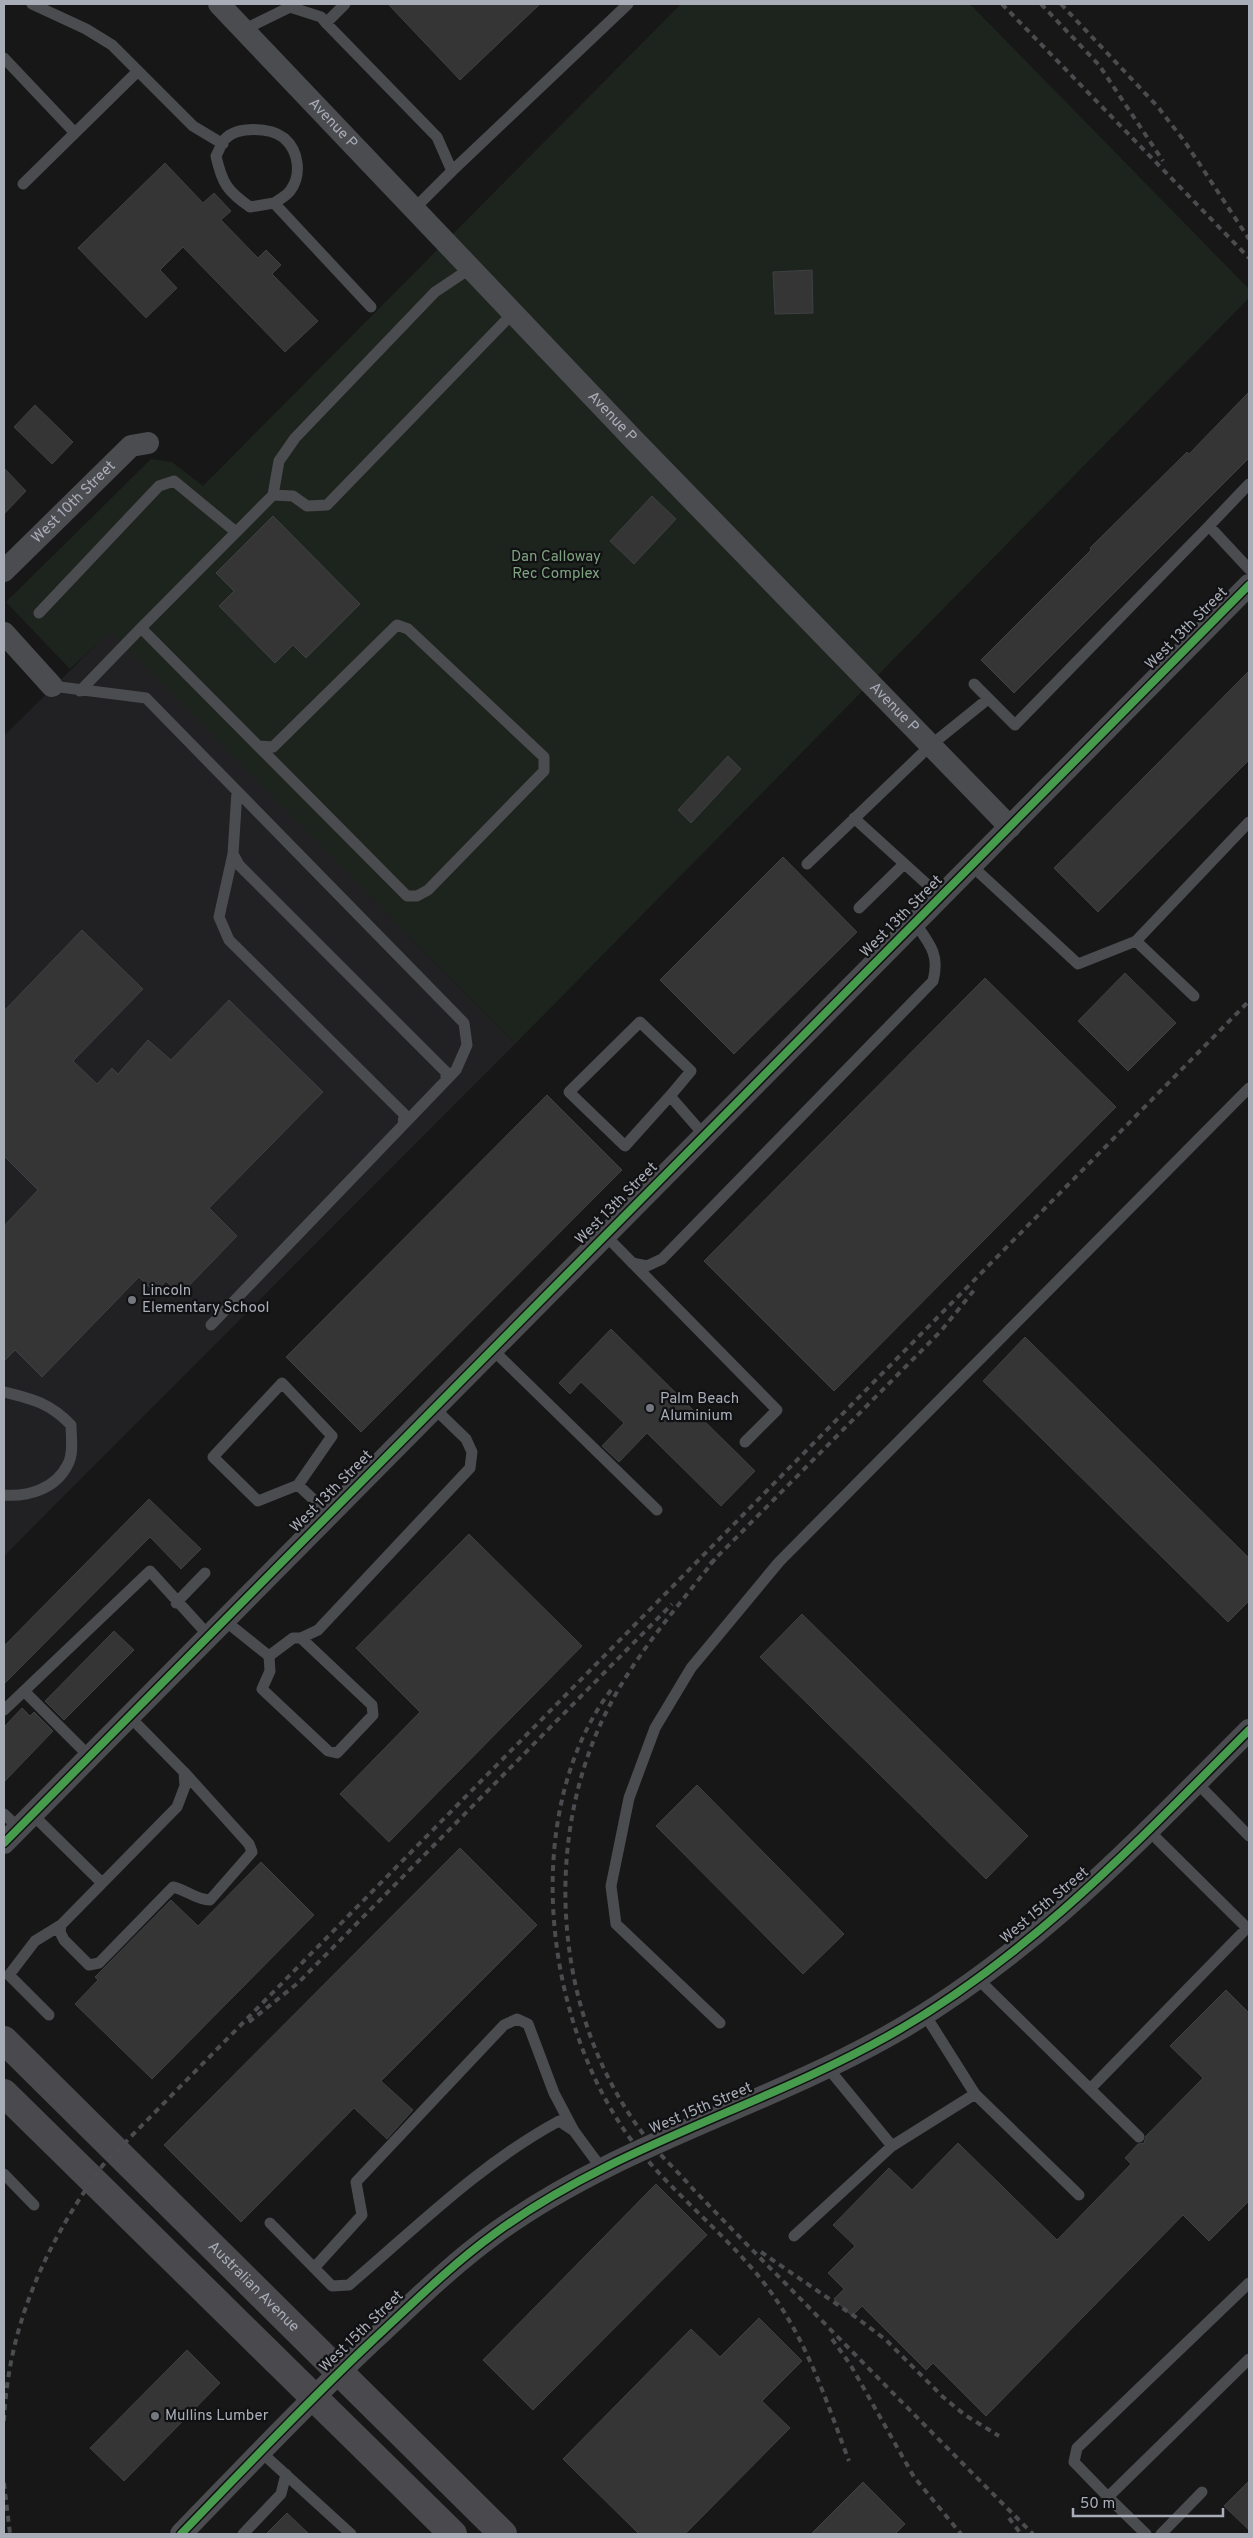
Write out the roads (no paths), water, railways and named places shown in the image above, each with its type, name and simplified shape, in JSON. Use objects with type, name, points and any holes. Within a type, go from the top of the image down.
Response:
[{"type":"main road","name":"Australian Avenue","points":[[4,2040],[503,2534]]},
{"type":"main road","points":[[4,2093],[315,2396],[453,2534]]},
{"type":"street","name":"Avenue P","points":[[219,4],[513,313],[1010,827]]},
{"type":"street","name":"West 10th Street","points":[[4,572],[131,446],[148,443]]},
{"type":"street","name":"West 13th Street","points":[[15,1825],[129,1716],[1249,585]]},
{"type":"street","points":[[4,633],[52,686]]},
{"type":"street","name":"West 15th Street","points":[[181,2534],[339,2372],[429,2286],[496,2233],[577,2182],[652,2144],[828,2068],[890,2035],[977,1978],[1044,1929],[1105,1874],[1249,1730]]},
{"type":"lane","points":[[32,4],[86,29],[112,45],[194,126],[223,144]]},
{"type":"lane","points":[[326,23],[346,4]]},
{"type":"lane","points":[[414,209],[628,4]]},
{"type":"lane","points":[[243,30],[290,7],[321,17],[437,137],[452,171]]},
{"type":"lane","points":[[4,58],[75,133]]},
{"type":"lane","points":[[23,184],[138,71]]},
{"type":"lane","points":[[243,129],[260,129],[283,137],[297,157],[296,175],[290,191],[274,203],[250,207],[232,195],[221,178],[216,156],[225,139],[243,129]]},
{"type":"lane","points":[[274,203],[371,307]]},
{"type":"lane","points":[[80,691],[273,495],[279,461],[295,438],[435,292],[471,268]]},
{"type":"lane","points":[[273,495],[294,496],[307,506],[327,505],[513,313]]},
{"type":"lane","points":[[39,613],[159,486],[174,481],[236,532]]},
{"type":"lane","points":[[974,684],[1015,725],[1249,484]]},
{"type":"lane","points":[[1208,526],[1249,569]]},
{"type":"lane","points":[[141,628],[258,746],[407,896],[417,896],[428,890],[544,771],[544,757],[408,629],[396,625],[273,747],[258,746]]},
{"type":"lane","points":[[52,686],[80,691],[111,692],[146,698],[464,1023],[467,1045],[456,1070],[211,1324]]},
{"type":"lane","points":[[807,864],[931,745],[988,699]]},
{"type":"lane","points":[[237,791],[233,854],[219,917],[229,940],[404,1114],[403,1125]]},
{"type":"lane","points":[[854,818],[941,897]]},
{"type":"lane","points":[[972,866],[1078,964],[1136,942],[1249,822]]},
{"type":"lane","points":[[233,854],[239,865],[446,1072],[446,1080]]},
{"type":"lane","points":[[859,908],[904,864]]},
{"type":"lane","points":[[632,1263],[647,1266],[662,1259],[933,981],[937,966],[932,946],[915,923]]},
{"type":"lane","points":[[1136,942],[1194,996]]},
{"type":"lane","points":[[640,1022],[691,1071],[670,1096],[625,1146],[569,1092],[640,1022]]},
{"type":"lane","points":[[720,2023],[616,1924],[611,1886],[629,1798],[654,1728],[691,1668],[779,1562],[1249,1088]]},
{"type":"lane","points":[[670,1096],[704,1135]]},
{"type":"lane","points":[[605,1236],[777,1410],[745,1442]]},
{"type":"lane","points":[[492,1349],[657,1510]]},
{"type":"lane","points":[[282,1383],[332,1436],[298,1485],[258,1501],[214,1457],[282,1383]]},
{"type":"lane","points":[[4,1392],[27,1397],[56,1409],[71,1425],[72,1446],[68,1464],[57,1479],[36,1493],[17,1496],[4,1495]]},
{"type":"lane","points":[[269,1656],[293,1638],[301,1638],[318,1630],[470,1468],[472,1452],[466,1439],[434,1408]]},
{"type":"lane","points":[[298,1485],[329,1514]]},
{"type":"lane","points":[[4,1710],[150,1571],[176,1603],[216,1628],[269,1656]]},
{"type":"lane","points":[[176,1603],[205,1573]]},
{"type":"lane","points":[[269,1656],[270,1671],[262,1689],[328,1751],[337,1753],[373,1715],[372,1705],[301,1638]]},
{"type":"lane","points":[[24,1691],[89,1756]]},
{"type":"lane","points":[[61,1925],[60,1932],[64,1940],[89,1965],[99,1963],[173,1887],[185,1890],[199,1900],[210,1900],[252,1852],[249,1844],[184,1772],[129,1716]]},
{"type":"lane","points":[[49,2015],[6,1972],[35,1941],[61,1925],[176,1807],[185,1786],[184,1772]]},
{"type":"lane","points":[[1197,1782],[1249,1836]]},
{"type":"lane","points":[[15,1825],[102,1883]]},
{"type":"lane","points":[[1090,2089],[1248,1929],[1148,1831]]},
{"type":"lane","points":[[977,1978],[1139,2137]]},
{"type":"lane","points":[[924,2013],[975,2094],[1079,2195]]},
{"type":"lane","points":[[314,2268],[362,2215],[356,2182],[504,2025],[517,2019],[528,2024],[554,2093],[574,2131],[602,2169]]},
{"type":"lane","points":[[828,2068],[892,2146]]},
{"type":"lane","points":[[794,2236],[892,2146],[975,2094]]},
{"type":"lane","points":[[270,2223],[332,2286],[349,2285],[443,2204],[534,2134],[558,2121],[574,2131]]},
{"type":"lane","points":[[4,2174],[34,2205]]},
{"type":"lane","points":[[1146,2534],[1074,2462],[1077,2448],[1249,2283]]},
{"type":"lane","points":[[1108,2497],[1249,2359]]},
{"type":"lane","points":[[261,2452],[351,2534]]},
{"type":"lane","points":[[242,2534],[281,2494],[286,2474]]},
{"type":"lane","points":[[1160,2534],[1202,2492]]},
{"type":"railway","points":[[1002,4],[1249,258]]},
{"type":"railway","points":[[1041,4],[1099,65],[1163,161]]},
{"type":"railway","points":[[1061,4],[1158,107],[1185,142],[1249,239]]},
{"type":"railway","points":[[4,2421],[13,2351],[22,2318],[34,2286],[64,2224],[103,2165],[1249,1001]]},
{"type":"railway","points":[[710,1564],[941,1331],[975,1289]]},
{"type":"railway","points":[[715,1559],[648,1644],[613,1699],[589,1753],[573,1809],[566,1868],[567,1928],[576,1987],[593,2044],[619,2097],[657,2151],[750,2248],[1033,2534]]},
{"type":"railway","points":[[249,2022],[298,1983],[672,1604]]},
{"type":"railway","points":[[611,1690],[581,1741],[562,1798],[554,1859],[554,1923],[564,1986],[581,2046],[607,2101],[639,2150],[672,2187],[727,2241],[775,2298],[808,2357],[849,2461]]},
{"type":"railway","points":[[761,2252],[886,2340],[943,2397],[965,2415],[999,2436]]},
{"type":"railway","points":[[832,2339],[850,2364],[914,2477],[961,2534]]},
{"type":"railway","points":[[4,2483],[10,2534]]},
{"type":"railway","points":[[1009,2518],[1021,2534]]},
{"type":"place","name":"Lincoln Elementary School","points":[[132,1300]]},
{"type":"place","name":"Palm Beach Aluminium","points":[[650,1408]]},
{"type":"place","name":"Mullins Lumber","points":[[155,2416]]},
{"type":"park label","name":"Dan Calloway Rec Complex","points":[[556,566]]}]
